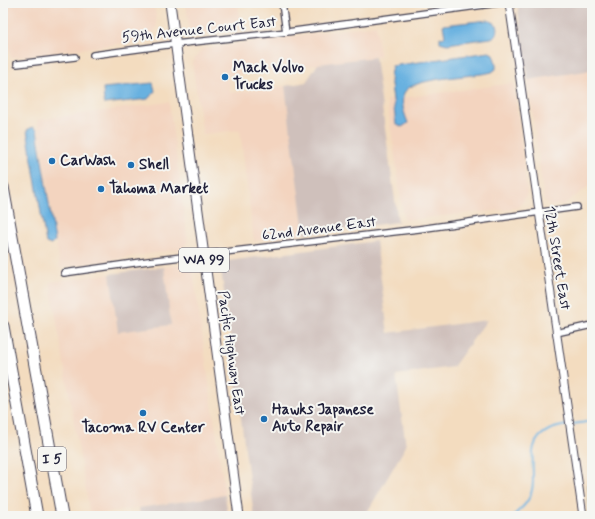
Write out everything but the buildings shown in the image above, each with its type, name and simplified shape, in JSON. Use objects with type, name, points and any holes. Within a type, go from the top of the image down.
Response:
[{"type":"highway","name":"I 5","points":[[3,187],[62,516]]},
{"type":"highway","name":"I 5","points":[[3,326],[37,516]]},
{"type":"main road","name":"Pacific Highway East","points":[[170,3],[239,516]]},
{"type":"street","points":[[282,3],[286,32]]},
{"type":"street","name":"59th Avenue Court East","points":[[92,55],[286,32],[499,3]]},
{"type":"street","name":"12th Street East","points":[[508,3],[582,516]]},
{"type":"street","points":[[17,64],[76,57]]},
{"type":"street","name":"62nd Avenue East","points":[[64,273],[577,207]]},
{"type":"street","points":[[556,333],[592,325]]},
{"type":"shaded area","points":[[3,3],[154,3],[157,27],[148,40],[11,58],[3,15]]},
{"type":"shaded area","points":[[186,3],[238,3],[241,30],[194,34],[189,29]]},
{"type":"shaded area","points":[[517,3],[592,3],[592,70],[528,80]]},
{"type":"shaded area","points":[[376,25],[380,56],[227,76],[230,93],[285,86],[304,234],[254,241],[240,130],[203,134],[192,62],[202,49]]},
{"type":"shaded area","points":[[375,57],[398,222],[304,234],[285,86],[306,82],[318,64]]},
{"type":"shaded area","points":[[592,70],[592,184],[564,204],[550,206],[544,200],[528,80]]},
{"type":"shaded area","points":[[514,83],[527,192],[519,207],[404,220],[387,100]]},
{"type":"shaded area","points":[[169,102],[188,242],[181,249],[60,268],[37,120]]},
{"type":"shaded area","points":[[376,241],[388,333],[487,320],[453,367],[396,375],[406,446],[365,516],[254,516],[220,262]]},
{"type":"shaded area","name":"Tacoma RV Center","points":[[192,264],[225,495],[90,515],[50,282],[110,274],[118,332],[171,325],[164,267]]},
{"type":"shaded area","points":[[164,267],[171,325],[118,332],[110,274]]},
{"type":"shaded area","points":[[225,495],[228,516],[140,516],[139,508]]},
{"type":"green space","points":[[592,473],[592,514],[590,514],[588,485]]},
{"type":"water","points":[[488,20],[497,25],[498,29],[495,36],[491,38],[447,44],[440,42],[440,37],[443,38],[445,36],[443,25]]},
{"type":"water","points":[[489,52],[493,54],[496,63],[496,69],[492,72],[444,78],[418,84],[409,88],[404,93],[403,97],[403,109],[408,123],[402,127],[396,124],[390,76],[392,66]]},
{"type":"water","points":[[153,83],[155,91],[148,99],[104,104],[103,88]]},
{"type":"water","points":[[33,127],[37,130],[55,241],[51,245],[46,243],[27,130]]},
{"type":"waterway","points":[[513,516],[527,502],[532,491],[533,452],[535,444],[540,436],[554,428],[592,421]]},
{"type":"place","name":"Mack Volvo Trucks","points":[[225,77]]},
{"type":"place","name":"CarWash","points":[[52,161]]},
{"type":"place","name":"Shell","points":[[131,165]]},
{"type":"place","name":"Tahoma Market","points":[[101,189]]},
{"type":"place","name":"Tacoma RV Center","points":[[143,413]]},
{"type":"place","name":"Hawks Japanese Auto Repair","points":[[264,419]]}]
